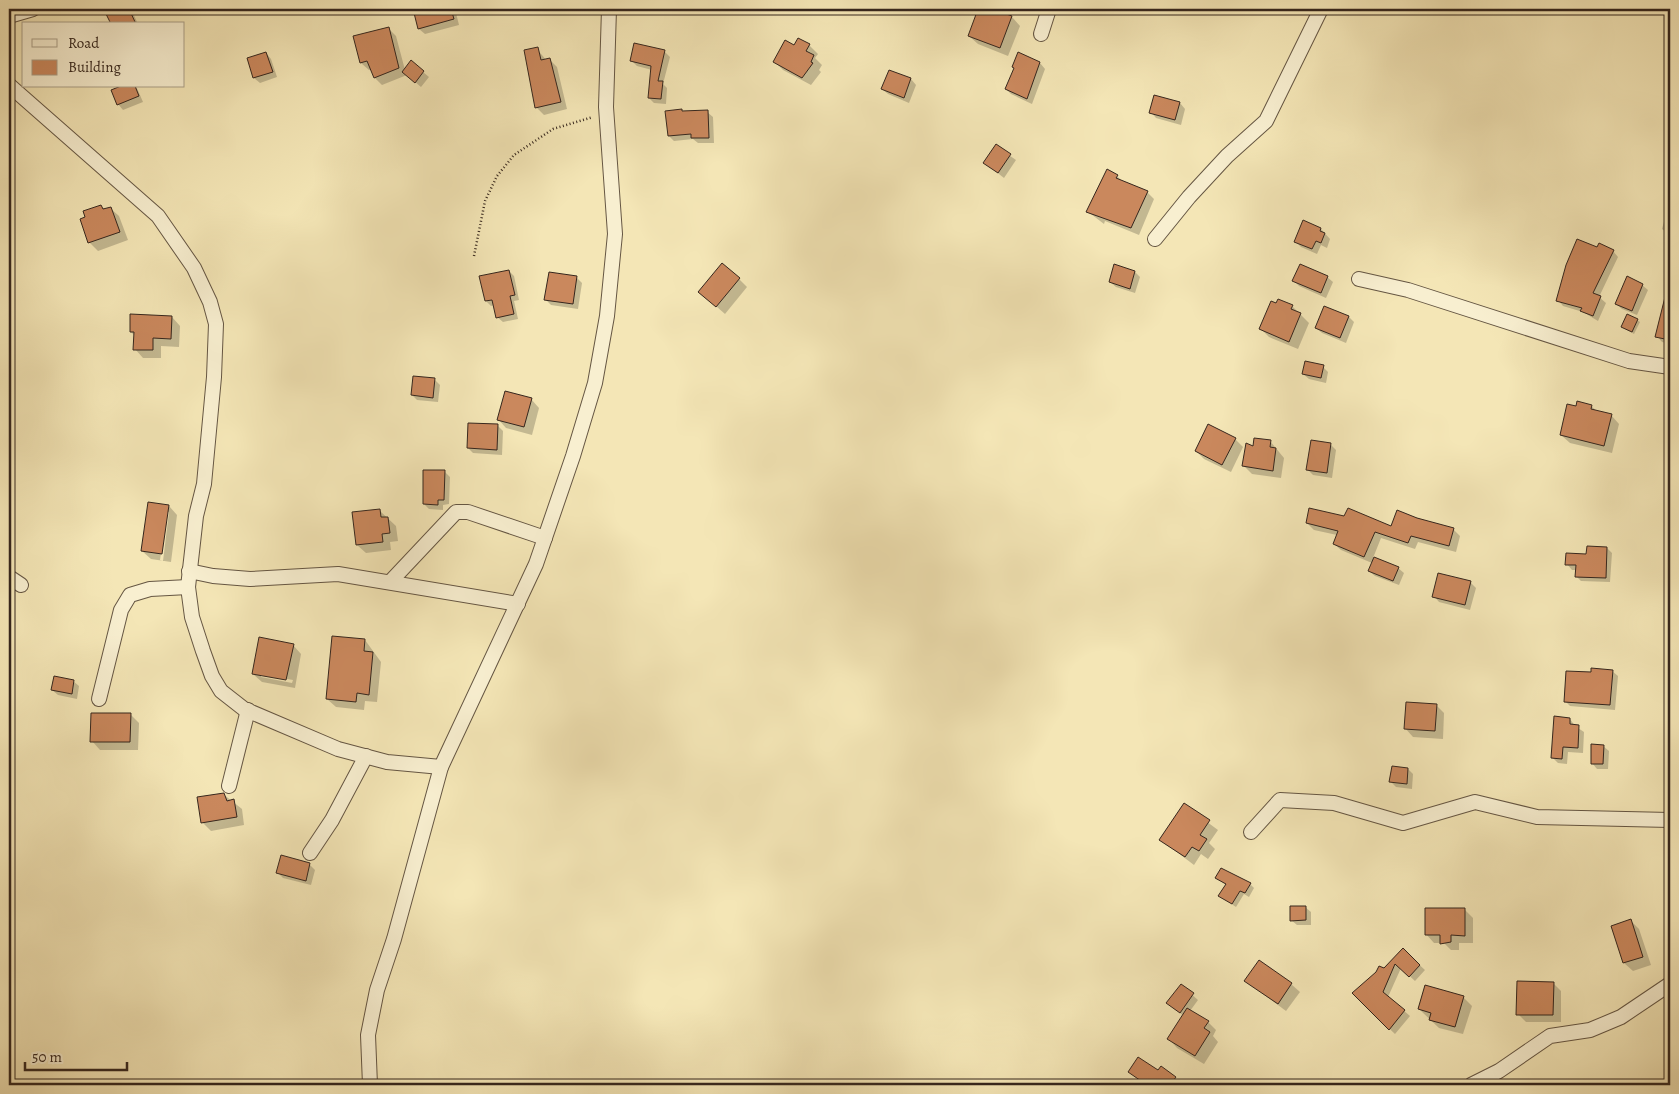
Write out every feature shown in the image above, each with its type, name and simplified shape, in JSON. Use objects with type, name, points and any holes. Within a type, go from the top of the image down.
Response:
[{"type":"street","points":[[9,16],[33,9]]},
{"type":"street","points":[[370,1085],[368,1035],[377,990],[394,939],[441,767],[518,604],[545,538],[595,384],[607,316],[615,234],[607,113],[609,9]]},
{"type":"street","points":[[1041,34],[1049,9]]},
{"type":"street","points":[[1155,239],[1189,197],[1227,156],[1266,121],[1321,9]]},
{"type":"street","points":[[9,85],[158,216],[194,268],[210,302],[216,324],[214,377],[204,484],[188,587],[192,617],[212,676],[222,691],[248,710],[338,749],[386,762],[441,767]]},
{"type":"street","points":[[1359,279],[1408,290],[1629,361],[1670,367]]},
{"type":"street","points":[[391,581],[456,512],[468,512],[545,538]]},
{"type":"street","points":[[189,571],[250,580],[338,574],[391,581],[518,604]]},
{"type":"street","points":[[9,577],[21,586]]},
{"type":"street","points":[[99,699],[121,610],[130,595],[150,589],[188,587]]},
{"type":"street","points":[[229,786],[248,710]]},
{"type":"street","points":[[310,853],[332,820],[366,756]]},
{"type":"street","points":[[1251,832],[1280,800],[1334,803],[1403,823],[1475,802],[1537,818],[1670,820]]},
{"type":"street","points":[[1471,1085],[1499,1071],[1550,1036],[1590,1030],[1621,1018],[1670,984]]},
{"type":"path","points":[[474,256],[485,200],[497,176],[514,155],[553,129],[607,113]]},
{"type":"building","points":[[112,9],[129,9],[135,22],[110,22],[105,12]]},
{"type":"building","points":[[413,9],[451,9],[454,19],[418,29]]},
{"type":"building","points":[[978,9],[993,9],[1012,16],[1000,48],[968,36]]},
{"type":"building","points":[[389,27],[399,68],[374,78],[367,61],[360,63],[353,36]]},
{"type":"building","points":[[798,38],[810,44],[806,51],[814,55],[811,62],[813,63],[802,78],[773,62],[785,40],[794,45]]},
{"type":"building","points":[[634,43],[665,50],[658,81],[663,81],[661,99],[648,98],[651,66],[630,61]]},
{"type":"building","points":[[538,47],[541,60],[550,58],[561,102],[535,108],[524,50]]},
{"type":"building","points":[[266,52],[273,72],[253,78],[247,58]]},
{"type":"building","points":[[1018,52],[1040,62],[1027,99],[1005,89],[1014,68],[1012,67]]},
{"type":"building","points":[[411,60],[424,71],[415,83],[402,72]]},
{"type":"building","points":[[889,70],[911,78],[904,98],[881,89]]},
{"type":"building","points":[[116,88],[136,88],[139,96],[117,105],[111,90]]},
{"type":"building","points":[[1154,95],[1180,102],[1175,120],[1149,113]]},
{"type":"building","points":[[682,109],[682,111],[708,110],[709,138],[691,138],[691,134],[668,136],[665,111]]},
{"type":"building","points":[[996,144],[1011,154],[998,173],[983,163]]},
{"type":"building","points":[[1107,169],[1118,175],[1116,178],[1148,191],[1131,228],[1086,212]]},
{"type":"building","points":[[101,205],[103,209],[111,207],[120,232],[88,243],[80,219],[85,217],[83,211]]},
{"type":"building","points":[[1303,220],[1321,228],[1320,231],[1325,233],[1321,243],[1316,241],[1312,249],[1294,242]]},
{"type":"building","points":[[1577,239],[1597,247],[1599,243],[1614,250],[1593,293],[1601,296],[1593,316],[1580,311],[1582,308],[1556,301],[1566,265]]},
{"type":"building","points":[[722,263],[740,278],[716,307],[698,292]]},
{"type":"building","points":[[1114,264],[1135,271],[1130,289],[1109,282]]},
{"type":"building","points":[[1300,264],[1328,276],[1321,293],[1292,281]]},
{"type":"building","points":[[509,270],[515,295],[510,296],[514,314],[496,318],[492,300],[485,301],[479,276]]},
{"type":"building","points":[[549,272],[577,276],[573,304],[544,300]]},
{"type":"building","points":[[1627,276],[1643,284],[1632,311],[1615,304]]},
{"type":"building","points":[[1666,293],[1670,293],[1670,340],[1655,337]]},
{"type":"building","points":[[1278,299],[1293,305],[1291,309],[1301,313],[1289,342],[1259,329],[1271,301],[1276,303]]},
{"type":"building","points":[[1324,306],[1349,316],[1340,338],[1315,328]]},
{"type":"building","points":[[130,314],[172,316],[171,339],[153,338],[153,350],[133,350],[134,332],[130,332]]},
{"type":"building","points":[[1627,314],[1638,319],[1632,332],[1621,327]]},
{"type":"building","points":[[1305,361],[1324,365],[1321,378],[1302,374]]},
{"type":"building","points":[[413,376],[435,378],[433,398],[411,395]]},
{"type":"building","points":[[505,391],[532,398],[524,427],[497,420]]},
{"type":"building","points":[[1577,401],[1592,405],[1591,409],[1612,414],[1604,446],[1560,435],[1567,404],[1576,406]]},
{"type":"building","points":[[468,423],[498,424],[497,450],[467,448]]},
{"type":"building","points":[[1208,424],[1236,438],[1222,465],[1195,451]]},
{"type":"building","points":[[1254,438],[1271,440],[1270,447],[1276,448],[1273,471],[1242,466],[1246,443],[1253,446]]},
{"type":"building","points":[[1311,440],[1331,443],[1327,473],[1306,470]]},
{"type":"building","points":[[423,470],[445,470],[444,500],[438,500],[438,505],[423,504]]},
{"type":"building","points":[[148,502],[169,505],[162,554],[141,551]]},
{"type":"building","points":[[1309,508],[1344,516],[1348,508],[1391,526],[1397,510],[1417,518],[1454,528],[1449,546],[1411,536],[1408,543],[1375,532],[1364,557],[1333,544],[1338,531],[1306,523]]},
{"type":"building","points":[[380,509],[381,517],[388,517],[390,533],[382,534],[383,542],[356,545],[352,512]]},
{"type":"building","points":[[1587,546],[1607,547],[1606,578],[1575,577],[1576,565],[1565,565],[1566,553],[1586,554]]},
{"type":"building","points":[[1374,557],[1399,567],[1393,581],[1368,571]]},
{"type":"building","points":[[1438,573],[1471,581],[1465,605],[1432,597]]},
{"type":"building","points":[[332,636],[365,639],[364,651],[373,652],[369,695],[357,693],[356,702],[326,699]]},
{"type":"building","points":[[259,637],[294,644],[286,680],[252,674]]},
{"type":"building","points":[[1591,668],[1613,670],[1610,705],[1564,702],[1566,671],[1591,672]]},
{"type":"building","points":[[54,676],[74,680],[72,694],[51,690]]},
{"type":"building","points":[[1406,702],[1437,704],[1435,731],[1404,729]]},
{"type":"building","points":[[91,713],[131,713],[130,742],[90,742]]},
{"type":"building","points":[[1554,716],[1570,718],[1570,724],[1579,725],[1578,748],[1563,747],[1562,759],[1551,758]]},
{"type":"building","points":[[1591,744],[1604,745],[1603,764],[1591,764]]},
{"type":"building","points":[[1392,766],[1408,768],[1407,784],[1389,782]]},
{"type":"building","points":[[224,793],[227,801],[234,799],[237,817],[201,823],[197,797]]},
{"type":"building","points":[[1184,803],[1210,820],[1200,835],[1207,839],[1199,851],[1192,847],[1185,857],[1159,840]]},
{"type":"building","points":[[281,855],[310,863],[306,881],[276,873]]},
{"type":"building","points":[[1221,868],[1251,883],[1245,893],[1240,891],[1232,904],[1218,896],[1226,884],[1215,878]]},
{"type":"building","points":[[1290,906],[1306,906],[1306,920],[1290,921]]},
{"type":"building","points":[[1425,908],[1465,908],[1465,936],[1451,935],[1451,942],[1440,944],[1440,935],[1425,935]]},
{"type":"building","points":[[1631,919],[1643,957],[1623,963],[1611,926]]},
{"type":"building","points":[[1403,948],[1420,965],[1409,977],[1395,964],[1383,992],[1405,1010],[1389,1030],[1352,993],[1376,972],[1379,966],[1384,968]]},
{"type":"building","points":[[1259,960],[1292,983],[1278,1004],[1244,981]]},
{"type":"building","points":[[1517,981],[1554,982],[1553,1015],[1516,1015]]},
{"type":"building","points":[[1181,984],[1194,993],[1180,1013],[1166,1003]]},
{"type":"building","points":[[1425,985],[1464,996],[1455,1027],[1429,1020],[1431,1013],[1418,1009]]},
{"type":"building","points":[[1187,1008],[1209,1021],[1204,1028],[1210,1032],[1195,1056],[1167,1039]]},
{"type":"building","points":[[1138,1057],[1158,1070],[1161,1066],[1176,1077],[1170,1085],[1147,1085],[1128,1072]]}]
